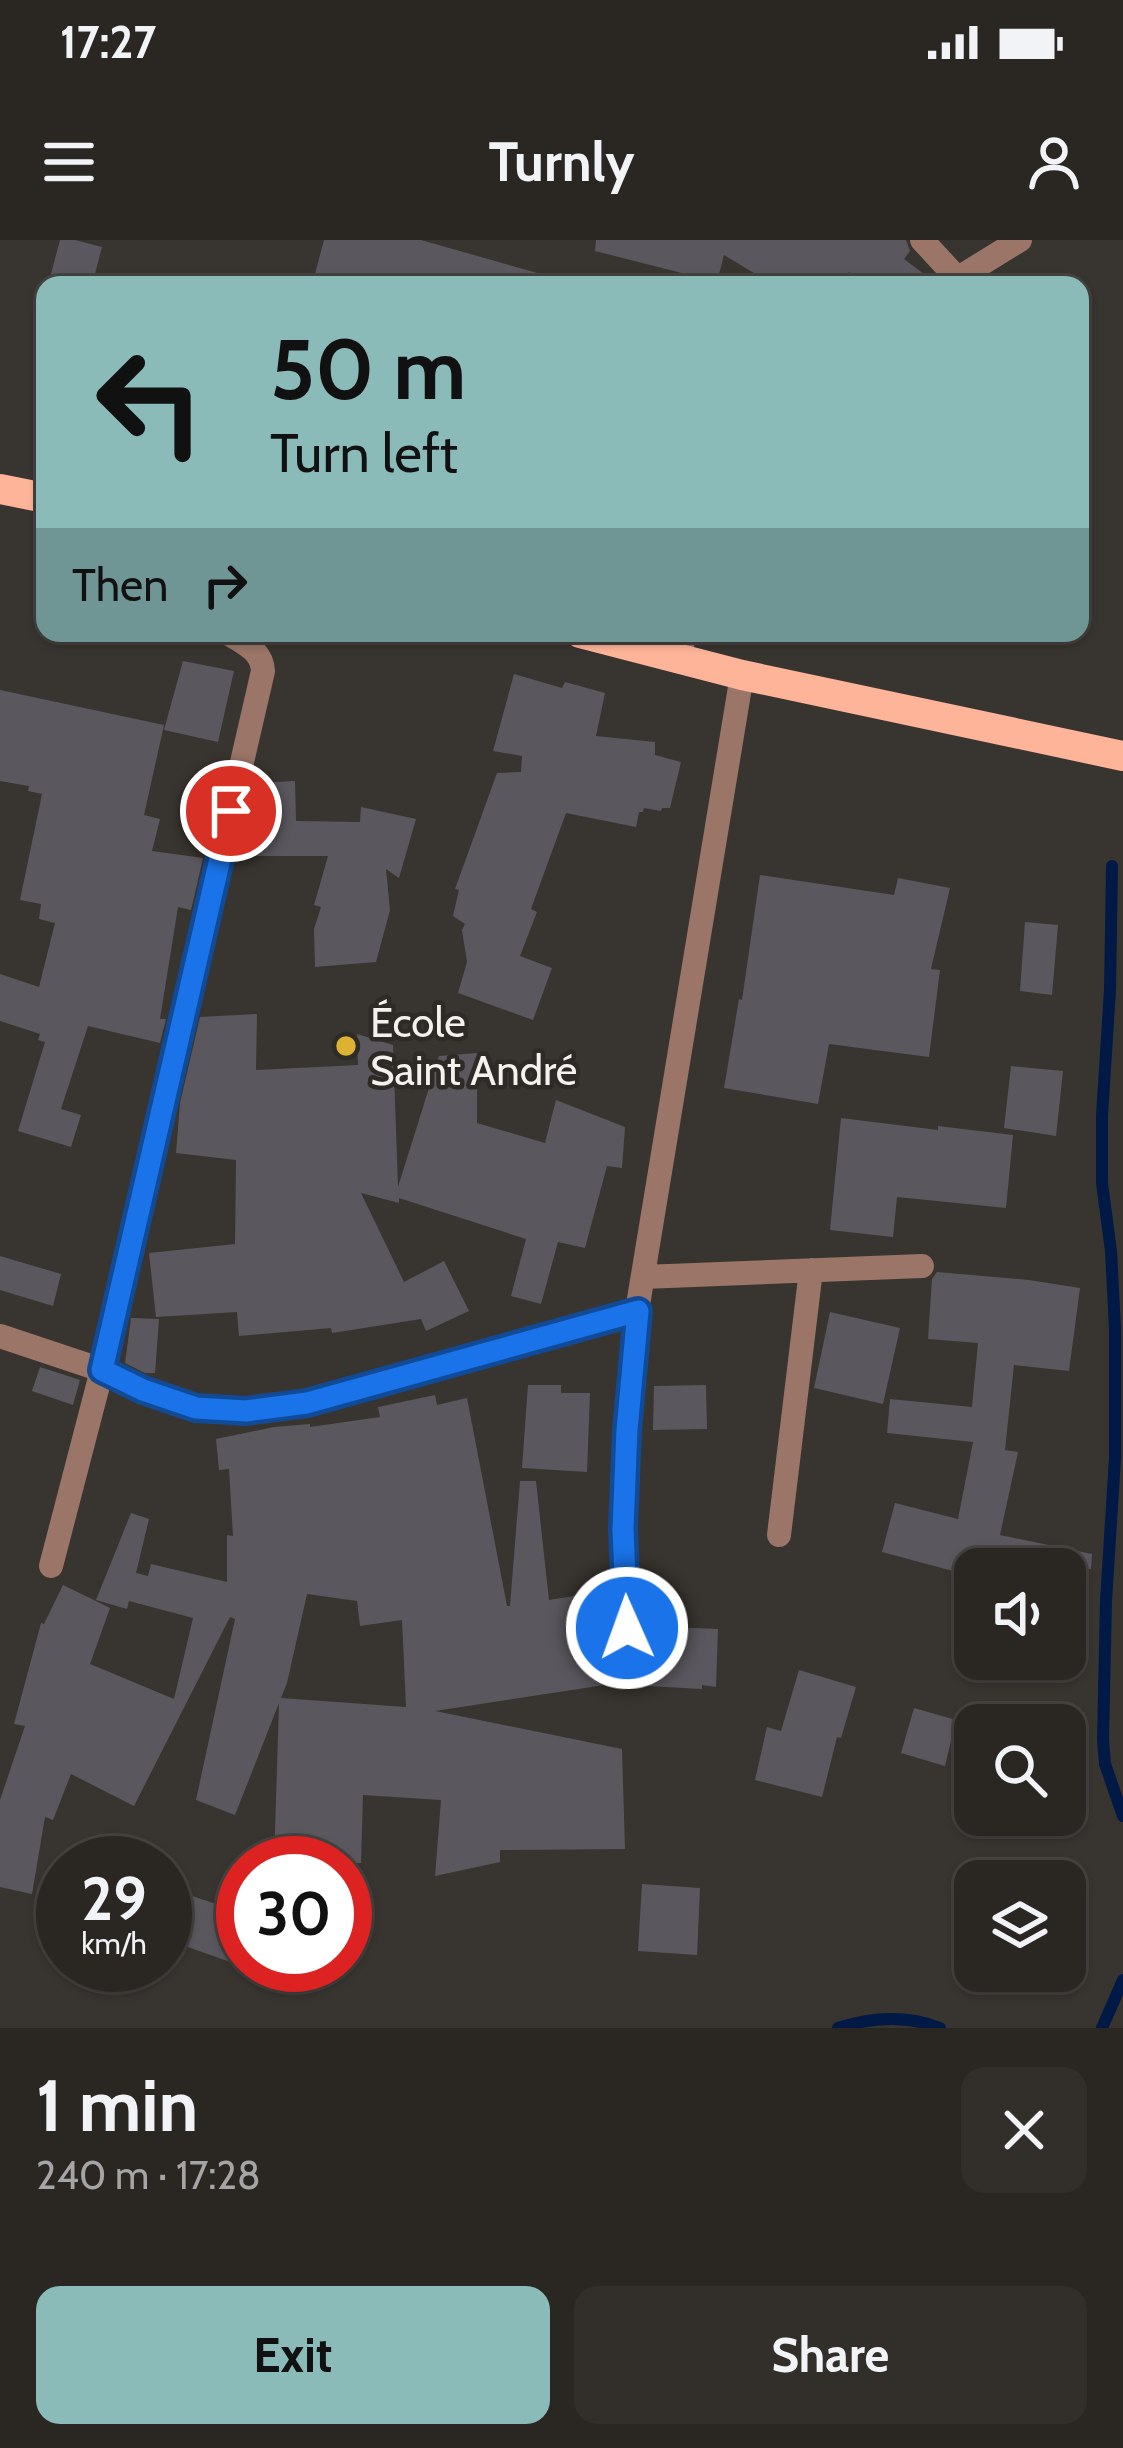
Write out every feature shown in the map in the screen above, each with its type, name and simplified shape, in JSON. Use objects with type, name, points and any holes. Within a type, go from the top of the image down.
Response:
[{"type":"main road","points":[[0,488],[36,496]]},
{"type":"main road","points":[[650,642],[681,646],[742,675],[1123,756]]},
{"type":"street","points":[[922,240],[948,276]]},
{"type":"street","points":[[960,276],[1020,240]]},
{"type":"street","points":[[51,1566],[102,1370],[263,671],[257,652],[242,642]]},
{"type":"street","points":[[627,1628],[623,1529],[638,1311],[742,675]]},
{"type":"street","points":[[643,1277],[922,1266]]},
{"type":"street","points":[[779,1535],[812,1270]]},
{"type":"street","points":[[0,1336],[196,1408],[246,1411],[307,1403],[638,1311]]},
{"type":"building","points":[[60,240],[102,247],[94,276],[50,276]]},
{"type":"building","points":[[324,240],[421,240],[548,276],[314,276]]},
{"type":"building","points":[[596,240],[906,240],[910,251],[904,259],[927,276],[855,276],[849,272],[847,276],[759,276],[724,255],[719,276],[693,276],[595,251]]},
{"type":"building","points":[[183,661],[234,671],[218,742],[164,730]]},
{"type":"building","points":[[514,674],[562,688],[565,682],[605,693],[596,736],[655,742],[655,755],[681,762],[670,808],[644,808],[636,827],[566,813],[531,909],[537,912],[520,956],[552,968],[533,1020],[458,993],[467,962],[465,924],[453,916],[459,890],[455,889],[497,773],[521,772],[522,756],[493,751]]},
{"type":"building","points":[[0,690],[164,725],[144,815],[160,819],[152,851],[203,858],[191,910],[178,907],[160,1043],[88,1026],[61,1109],[81,1115],[71,1147],[18,1131],[45,1042],[38,1040],[40,1034],[0,1021],[0,974],[39,987],[55,923],[39,919],[41,904],[20,900],[42,794],[28,791],[29,786],[0,781]]},
{"type":"building","points":[[295,781],[296,821],[360,822],[361,807],[416,819],[399,878],[386,869],[390,910],[376,962],[315,967],[314,929],[321,907],[314,905],[328,856],[245,856],[245,823],[254,783]]},
{"type":"building","points":[[760,875],[894,895],[898,878],[950,888],[931,969],[940,970],[929,1057],[829,1044],[818,1104],[724,1088]]},
{"type":"building","points":[[1025,922],[1058,925],[1052,995],[1020,991]]},
{"type":"building","points":[[257,1014],[256,1070],[358,1065],[357,1034],[393,1045],[398,1187],[439,1056],[477,1053],[477,1123],[545,1143],[556,1100],[625,1127],[622,1168],[607,1166],[585,1248],[558,1242],[541,1304],[511,1296],[526,1239],[399,1198],[399,1203],[361,1193],[404,1282],[444,1261],[469,1311],[426,1331],[421,1319],[332,1333],[331,1328],[239,1336],[237,1312],[156,1317],[149,1253],[235,1244],[236,1160],[176,1153],[180,1103],[200,1017]]},
{"type":"building","points":[[1011,1066],[1063,1071],[1056,1136],[1004,1128]]},
{"type":"building","points":[[841,1118],[1013,1135],[1006,1208],[897,1197],[893,1237],[830,1230]]},
{"type":"building","points":[[0,1256],[61,1274],[53,1306],[0,1290]]},
{"type":"building","points":[[937,1272],[1080,1288],[1069,1371],[1014,1365],[1005,1450],[1018,1452],[1000,1535],[1063,1548],[954,1548],[954,1571],[882,1552],[895,1503],[958,1519],[973,1442],[887,1433],[890,1399],[972,1407],[978,1343],[928,1339],[932,1279]]},
{"type":"building","points":[[830,1312],[900,1328],[883,1404],[814,1388]]},
{"type":"building","points":[[131,1318],[159,1319],[155,1373],[125,1363]]},
{"type":"building","points":[[40,1367],[80,1380],[73,1405],[32,1391]]},
{"type":"building","points":[[528,1385],[561,1385],[561,1393],[590,1393],[587,1472],[522,1468]]},
{"type":"building","points":[[706,1385],[707,1429],[653,1430],[654,1386]]},
{"type":"building","points":[[435,1395],[437,1405],[467,1398],[507,1606],[520,1481],[536,1481],[549,1600],[593,1593],[598,1623],[610,1624],[614,1638],[626,1644],[641,1637],[643,1626],[718,1629],[716,1687],[611,1684],[435,1711],[622,1749],[625,1849],[500,1850],[500,1862],[435,1876],[441,1800],[363,1795],[362,1836],[275,1836],[279,1703],[235,1815],[196,1800],[235,1619],[230,1617],[134,1806],[71,1774],[53,1820],[45,1817],[42,1836],[36,1836],[32,1894],[0,1887],[0,1800],[25,1726],[14,1724],[41,1623],[63,1585],[110,1608],[90,1664],[174,1699],[193,1618],[129,1601],[127,1609],[96,1600],[131,1513],[149,1519],[136,1573],[148,1576],[151,1564],[227,1582],[227,1535],[233,1536],[229,1469],[219,1470],[216,1439],[274,1427],[380,1417],[378,1407]],"holes":[[[307,1594],[357,1601],[360,1626],[402,1620],[406,1707],[281,1698]]]},
{"type":"building","points":[[799,1670],[856,1687],[822,1797],[755,1780],[767,1727],[781,1731]]},
{"type":"building","points":[[914,1708],[954,1719],[945,1766],[901,1753]]},
{"type":"building","points":[[642,1884],[700,1888],[697,1955],[638,1951]]},
{"type":"building","points":[[192,1896],[216,1904],[216,1957],[192,1948]]},
{"type":"waterway","points":[[1112,866],[1102,1183],[1115,1329],[1115,1458],[1103,1740],[1105,1764],[1123,1816]]},
{"type":"waterway","points":[[1102,2028],[1123,1980]]},
{"type":"waterway","points":[[838,2028],[889,2019],[940,2028]]},
{"type":"place","name":"École Saint André","points":[[346,1046]]},
{"type":"route","points":[[231,811],[102,1370],[196,1408],[246,1411],[307,1403],[638,1311],[623,1529],[627,1628]]}]
